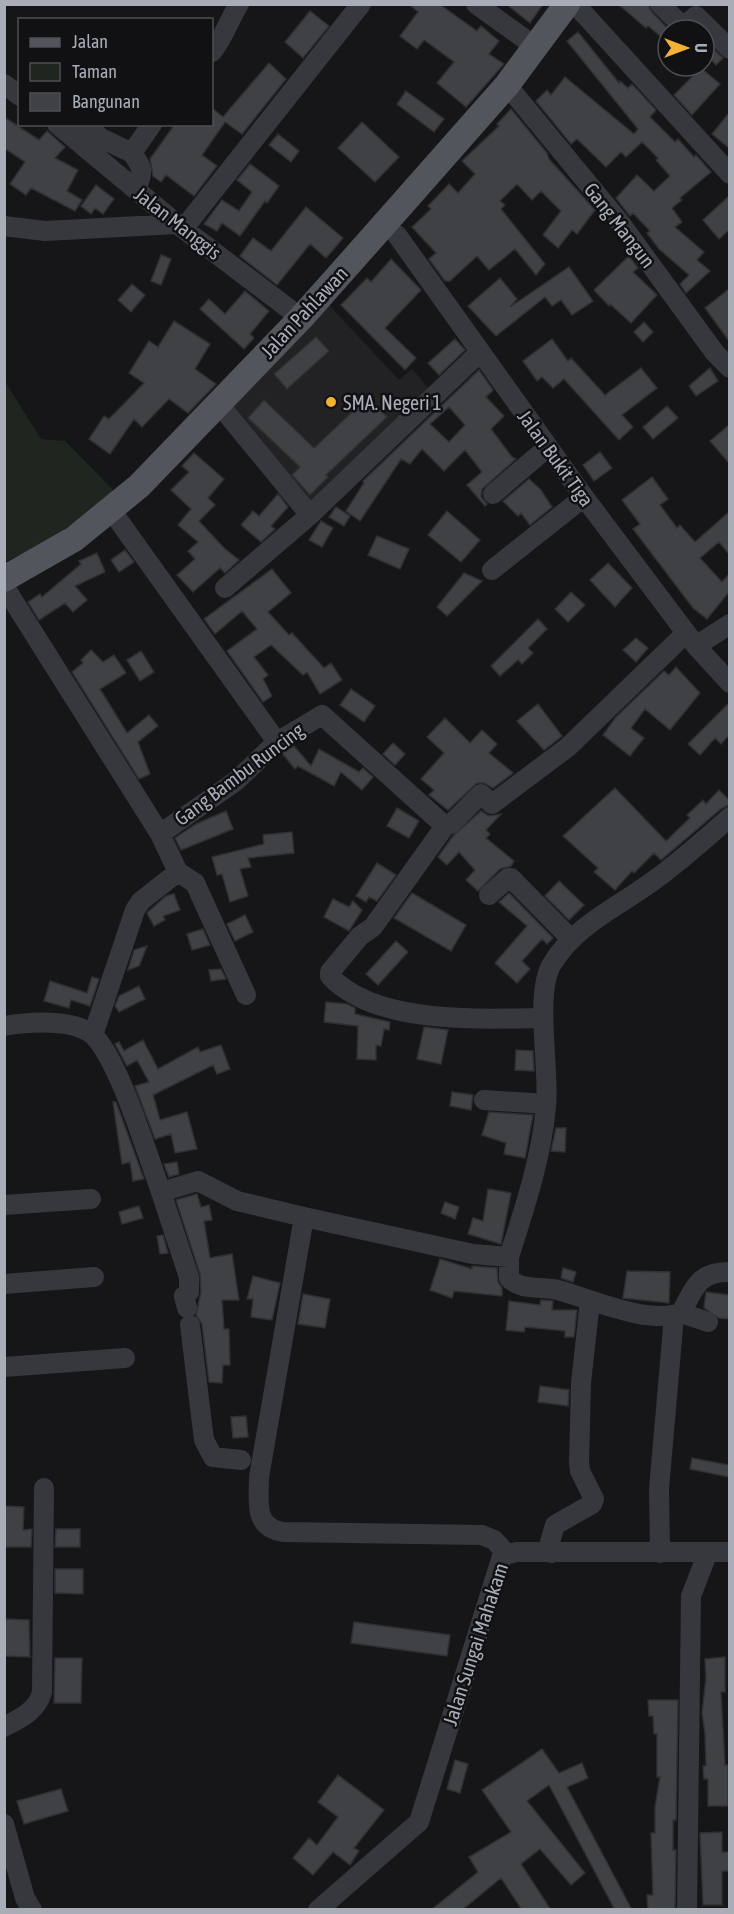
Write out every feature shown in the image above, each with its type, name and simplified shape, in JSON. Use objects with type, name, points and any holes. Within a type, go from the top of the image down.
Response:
[{"type":"main road","name":"Jalan Pahlawan","points":[[4,579],[74,539],[139,486],[301,318],[392,229],[507,85],[567,4]]},
{"type":"street","points":[[213,51],[224,36],[229,20],[239,4]]},
{"type":"street","points":[[4,226],[45,231],[181,226],[362,4]]},
{"type":"street","points":[[476,4],[536,47]]},
{"type":"street","points":[[575,4],[729,174]]},
{"type":"street","points":[[660,4],[683,27],[696,16],[729,49]]},
{"type":"street","points":[[4,84],[18,94]]},
{"type":"street","name":"Gang Mangun","points":[[507,85],[618,220],[715,353],[729,368]]},
{"type":"street","name":"Jalan Manggis","points":[[59,126],[181,226],[301,318]]},
{"type":"street","points":[[87,126],[101,138],[132,153],[142,166],[136,190]]},
{"type":"street","points":[[132,153],[151,126]]},
{"type":"street","name":"Jalan Bukit Tiga","points":[[392,229],[480,352],[543,450],[584,497],[691,640],[729,683]]},
{"type":"street","points":[[225,588],[310,515],[480,352]]},
{"type":"street","points":[[218,403],[310,515]]},
{"type":"street","points":[[493,494],[543,450]]},
{"type":"street","points":[[492,570],[584,497]]},
{"type":"street","points":[[111,510],[277,742]]},
{"type":"street","points":[[4,585],[160,834],[178,872],[195,883],[246,995]]},
{"type":"street","points":[[543,1018],[465,1019],[418,1015],[378,1003],[340,987],[330,976],[333,966],[360,936],[373,927],[445,826],[451,824],[481,794],[492,804],[568,747],[691,640],[729,624]]},
{"type":"street","name":"Gang Bambu Runcing","points":[[160,834],[236,780],[277,742],[322,715],[445,826]]},
{"type":"street","points":[[708,1322],[677,1314],[614,1309],[557,1290],[527,1287],[509,1278],[509,1257],[533,1180],[546,1104],[546,1043],[543,1018],[545,981],[551,964],[571,939],[653,881],[729,817]]},
{"type":"street","points":[[93,1035],[135,910],[141,901],[178,872]]},
{"type":"street","points":[[489,895],[508,878],[511,878],[571,939]]},
{"type":"street","points":[[4,1026],[33,1022],[63,1024],[93,1035],[113,1067],[161,1192],[189,1276],[189,1292],[184,1296],[189,1317],[193,1365],[204,1440],[213,1457],[241,1460]]},
{"type":"street","points":[[484,1100],[546,1104]]},
{"type":"street","points":[[161,1192],[198,1181],[237,1201],[473,1254],[509,1257]]},
{"type":"street","points":[[4,1205],[91,1199]]},
{"type":"street","points":[[304,1217],[259,1477],[258,1512],[262,1524],[283,1532],[482,1535],[494,1540],[506,1553]]},
{"type":"street","points":[[660,1552],[659,1489],[677,1314],[695,1284],[703,1276],[729,1272]]},
{"type":"street","points":[[4,1284],[94,1277]]},
{"type":"street","points":[[552,1552],[550,1542],[555,1525],[592,1504],[594,1499],[580,1472],[579,1463],[581,1383],[591,1301]]},
{"type":"street","points":[[4,1366],[125,1358]]},
{"type":"street","points":[[4,1727],[30,1712],[39,1703],[42,1692],[44,1488]]},
{"type":"street","points":[[687,1910],[692,1596],[708,1552]]},
{"type":"street","name":"Jalan Sungai Mahakam","points":[[318,1910],[419,1822],[499,1561],[506,1553],[729,1552]]},
{"type":"street","points":[[4,1824],[24,1906]]},
{"type":"shaded area","name":"SMA. Negeri 1","points":[[329,305],[399,380],[412,369],[433,394],[312,505],[229,409]]},
{"type":"green space","points":[[4,380],[41,439],[65,441],[114,491],[51,540],[5,562]]},
{"type":"building","points":[[409,4],[439,4],[477,31],[481,26],[499,41],[489,54],[504,64],[466,107],[437,83],[454,62],[424,40],[417,49],[400,36],[418,12]]},
{"type":"building","points":[[506,4],[543,4],[530,23]]},
{"type":"building","points":[[618,4],[648,4],[658,18],[656,33],[648,26],[646,28]]},
{"type":"building","points":[[310,11],[329,26],[303,58],[285,42]]},
{"type":"building","points":[[578,32],[619,83],[620,81],[628,88],[632,84],[656,110],[650,117],[675,142],[678,139],[694,157],[696,155],[711,172],[680,198],[682,200],[672,208],[682,222],[675,227],[704,252],[697,260],[710,271],[686,293],[680,284],[689,275],[659,249],[647,233],[650,231],[633,213],[630,216],[616,198],[637,175],[654,191],[670,176],[656,160],[658,158],[642,142],[626,157],[621,152],[606,167],[577,139],[571,144],[536,101],[547,90],[551,95],[565,77],[634,134],[638,129],[567,41]]},
{"type":"building","points":[[716,51],[723,58],[716,65]]},
{"type":"building","points":[[269,63],[286,79],[242,134],[225,122],[202,155],[217,166],[194,196],[166,175],[161,182],[153,176],[150,159],[174,126],[213,126],[213,109],[223,117]]},
{"type":"building","points":[[691,78],[713,78],[720,84],[692,115],[674,95]]},
{"type":"building","points":[[406,91],[444,119],[434,132],[397,104]]},
{"type":"building","points":[[511,109],[547,153],[549,159],[595,210],[577,234],[572,230],[558,248],[543,235],[561,211],[541,191],[532,200],[517,184],[500,201],[505,205],[501,209],[545,264],[536,275],[515,249],[489,270],[477,256],[450,281],[445,281],[429,259],[436,253],[412,227],[431,209],[428,206],[449,184],[458,193],[475,174],[462,161],[499,126],[497,124]]},
{"type":"building","points":[[729,113],[729,148],[712,134]]},
{"type":"building","points":[[4,117],[39,140],[47,131],[65,147],[55,158],[78,170],[67,191],[82,200],[75,211],[31,188],[26,195],[10,184],[25,162],[4,148]]},
{"type":"building","points":[[362,122],[399,157],[375,182],[338,148]]},
{"type":"building","points":[[278,134],[299,151],[291,162],[269,145]]},
{"type":"building","points":[[250,164],[279,186],[267,203],[265,201],[240,236],[222,223],[217,231],[204,224],[222,200],[239,211],[252,192],[237,180]]},
{"type":"building","points":[[96,185],[114,199],[103,214],[95,208],[91,214],[81,206]]},
{"type":"building","points":[[729,196],[729,230],[719,239],[703,220]]},
{"type":"building","points":[[306,207],[343,238],[326,258],[310,244],[277,285],[240,256],[253,238],[271,251]]},
{"type":"building","points":[[161,255],[171,259],[161,285],[151,281]]},
{"type":"building","points":[[629,256],[638,268],[633,272],[657,295],[631,323],[610,304],[609,306],[594,290]]},
{"type":"building","points":[[391,259],[421,290],[385,328],[416,358],[405,370],[341,305],[367,278],[371,282]]},
{"type":"building","points":[[569,267],[593,301],[572,315],[561,300],[552,306],[545,297],[496,336],[468,306],[500,278],[517,299],[510,307]]},
{"type":"building","points":[[132,284],[145,295],[131,312],[118,300]]},
{"type":"building","points":[[729,289],[729,341],[705,308]]},
{"type":"building","points":[[245,291],[269,311],[250,334],[254,338],[244,349],[200,309],[209,299],[225,314]]},
{"type":"building","points":[[174,321],[210,344],[195,369],[216,384],[188,413],[169,399],[142,427],[134,419],[110,454],[89,439],[104,416],[109,419],[144,383],[129,373],[149,341],[158,347]]},
{"type":"building","points":[[644,322],[653,332],[643,342],[634,332]]},
{"type":"building","points":[[316,337],[329,351],[287,389],[274,374]]},
{"type":"building","points":[[455,339],[465,350],[439,375],[428,363]]},
{"type":"building","points":[[552,339],[568,361],[571,358],[605,395],[641,368],[657,388],[622,415],[633,427],[619,440],[564,379],[553,388],[542,377],[537,381],[523,361]]},
{"type":"building","points":[[710,368],[718,381],[696,396],[689,386]]},
{"type":"building","points":[[479,370],[493,390],[486,397],[504,416],[491,429],[516,459],[482,489],[481,497],[487,504],[485,506],[467,485],[482,472],[465,450],[444,471],[422,449],[410,464],[401,459],[360,521],[346,511],[364,483],[363,481]],"holes":[[[449,407],[465,425],[449,442],[430,424]]]},
{"type":"building","points":[[368,397],[387,417],[326,475],[328,477],[310,495],[292,475],[300,467],[248,418],[264,400],[314,448]]},
{"type":"building","points":[[667,406],[678,418],[653,439],[643,427]]},
{"type":"building","points":[[729,425],[729,463],[710,441]]},
{"type":"building","points":[[600,452],[612,468],[594,481],[583,465]]},
{"type":"building","points":[[194,453],[224,479],[208,498],[215,505],[199,521],[224,548],[239,560],[225,573],[220,568],[193,592],[177,575],[195,559],[188,551],[198,542],[178,525],[191,509],[171,490],[189,472],[182,466]]},
{"type":"building","points":[[652,477],[668,499],[660,505],[677,528],[680,525],[695,542],[729,512],[729,554],[719,542],[700,558],[722,582],[729,574],[729,592],[707,619],[693,608],[633,529],[640,524],[622,500]]},
{"type":"building","points":[[529,479],[541,490],[552,507],[530,525],[521,513],[518,516],[503,501]]},
{"type":"building","points":[[278,494],[288,507],[271,526],[275,529],[261,542],[241,525],[253,511],[259,516]]},
{"type":"building","points":[[336,507],[350,516],[344,526],[329,517]]},
{"type":"building","points":[[447,511],[480,540],[461,562],[428,535]]},
{"type":"building","points":[[321,521],[333,528],[322,547],[309,540]]},
{"type":"building","points":[[377,536],[409,549],[400,569],[368,555]]},
{"type":"building","points":[[125,550],[134,562],[119,572],[111,560]]},
{"type":"building","points":[[97,553],[105,572],[75,586],[87,600],[73,612],[65,603],[39,620],[28,602],[40,594],[42,597],[81,564],[79,561]]},
{"type":"building","points":[[608,563],[632,588],[615,607],[590,580]]},
{"type":"building","points":[[272,569],[291,593],[268,612],[289,635],[292,633],[324,668],[331,663],[342,680],[320,694],[307,672],[303,675],[271,645],[254,657],[268,675],[263,679],[272,696],[263,702],[227,651],[257,629],[242,611],[215,634],[204,619]]},
{"type":"building","points":[[464,573],[482,581],[447,616],[437,607]]},
{"type":"building","points":[[571,592],[585,605],[568,622],[555,609]]},
{"type":"building","points":[[538,619],[547,629],[528,648],[533,653],[522,664],[518,660],[500,676],[491,666]]},
{"type":"building","points":[[636,638],[648,648],[636,662],[623,650]]},
{"type":"building","points":[[91,650],[103,662],[114,655],[126,673],[100,689],[127,733],[149,715],[158,726],[138,742],[150,774],[139,779],[72,672],[83,663],[81,660]]},
{"type":"building","points":[[141,651],[154,672],[140,681],[127,660]]},
{"type":"building","points":[[676,667],[700,693],[670,730],[645,709],[631,728],[644,738],[630,756],[603,735],[616,717],[664,671],[669,675]]},
{"type":"building","points":[[351,689],[375,706],[364,722],[340,705]]},
{"type":"building","points":[[729,703],[729,735],[721,744],[715,738],[700,755],[688,744]]},
{"type":"building","points":[[538,704],[562,736],[544,750],[517,721]]},
{"type":"building","points":[[445,718],[470,743],[482,730],[497,744],[489,753],[513,773],[493,788],[484,783],[477,783],[448,810],[429,795],[434,790],[421,779],[444,753],[427,737]]},
{"type":"building","points":[[393,743],[405,754],[395,765],[383,754]]},
{"type":"building","points":[[294,746],[311,766],[319,749],[359,772],[363,768],[373,777],[362,790],[341,772],[334,786],[298,766],[295,769],[282,753]]},
{"type":"building","points":[[615,788],[666,841],[690,818],[687,815],[703,800],[706,804],[719,790],[729,800],[729,805],[722,808],[661,860],[654,853],[634,873],[632,871],[615,890],[594,872],[598,868],[563,836]]},
{"type":"building","points":[[397,808],[419,821],[409,838],[387,826]]},
{"type":"building","points":[[226,811],[233,829],[181,850],[175,838],[196,824]]},
{"type":"building","points":[[481,811],[489,816],[501,814],[486,830],[490,834],[486,838],[514,861],[511,866],[500,869],[478,891],[466,880],[475,870],[459,852],[447,865],[438,857],[453,836]]},
{"type":"building","points":[[292,832],[294,853],[248,858],[251,867],[240,869],[248,896],[230,902],[222,874],[217,875],[212,857],[264,844],[263,835]]},
{"type":"building","points":[[377,863],[396,875],[377,901],[369,897],[366,902],[356,896]]},
{"type":"building","points":[[559,881],[584,905],[569,920],[545,896]]},
{"type":"building","points":[[412,893],[466,925],[451,951],[394,918]]},
{"type":"building","points":[[509,893],[553,938],[547,944],[542,939],[522,961],[530,969],[517,983],[495,963],[527,926],[499,902]]},
{"type":"building","points":[[174,894],[180,910],[163,916],[165,920],[154,926],[147,913],[166,896]]},
{"type":"building","points":[[333,899],[349,907],[353,901],[362,910],[349,931],[324,917]]},
{"type":"building","points":[[245,915],[253,932],[235,941],[227,924]]},
{"type":"building","points":[[203,929],[210,945],[192,950],[187,934]]},
{"type":"building","points":[[396,941],[408,952],[378,985],[366,974]]},
{"type":"building","points":[[147,946],[139,966],[128,970],[134,950]]},
{"type":"building","points":[[221,969],[226,979],[211,981],[209,970]]},
{"type":"building","points":[[92,977],[99,979],[90,1006],[71,1000],[69,1008],[44,1001],[50,981],[87,993]]},
{"type":"building","points":[[139,986],[145,999],[119,1012],[115,1006],[119,996]]},
{"type":"building","points":[[326,1002],[347,1004],[355,1008],[355,1014],[390,1022],[389,1030],[384,1029],[381,1046],[376,1045],[376,1060],[357,1059],[358,1026],[324,1022]]},
{"type":"building","points":[[424,1027],[448,1030],[441,1064],[417,1059]]},
{"type":"building","points":[[143,1040],[158,1069],[198,1047],[200,1052],[221,1045],[230,1069],[217,1074],[213,1065],[153,1095],[160,1120],[187,1112],[197,1149],[175,1153],[171,1134],[155,1139],[135,1086],[149,1082],[137,1060],[127,1066],[115,1044],[119,1042],[124,1051]]},
{"type":"building","points":[[516,1050],[533,1051],[534,1071],[515,1070]]},
{"type":"building","points":[[452,1092],[473,1095],[471,1110],[450,1106]]},
{"type":"building","points":[[113,1102],[116,1102],[144,1179],[133,1181],[130,1162],[122,1164]]},
{"type":"building","points":[[489,1112],[533,1115],[525,1158],[504,1154],[506,1143],[482,1135]]},
{"type":"building","points":[[556,1128],[566,1128],[565,1152],[551,1151]]},
{"type":"building","points":[[177,1162],[179,1174],[169,1177],[164,1164]]},
{"type":"building","points":[[488,1189],[511,1193],[501,1244],[468,1234],[473,1218],[483,1221]]},
{"type":"building","points":[[197,1194],[201,1207],[209,1205],[212,1220],[204,1221],[210,1258],[232,1254],[239,1300],[222,1300],[224,1329],[229,1329],[230,1365],[223,1365],[222,1383],[209,1382],[202,1324],[196,1315],[201,1292],[200,1274],[176,1200]]},
{"type":"building","points":[[445,1202],[459,1207],[455,1219],[441,1213]]},
{"type":"building","points":[[139,1206],[143,1218],[122,1224],[119,1212]]},
{"type":"building","points":[[163,1235],[168,1253],[160,1254],[157,1236]]},
{"type":"building","points":[[440,1259],[472,1269],[472,1266],[497,1268],[502,1296],[454,1291],[452,1298],[430,1290]]},
{"type":"building","points":[[563,1268],[576,1272],[573,1282],[561,1278]]},
{"type":"building","points":[[627,1271],[670,1272],[669,1303],[623,1298]]},
{"type":"building","points":[[253,1276],[280,1283],[272,1320],[251,1317],[253,1299],[247,1299]]},
{"type":"building","points":[[706,1292],[729,1295],[729,1319],[719,1318],[704,1308]]},
{"type":"building","points":[[303,1294],[330,1299],[325,1328],[298,1324]]},
{"type":"building","points":[[541,1300],[553,1301],[552,1310],[577,1310],[574,1337],[565,1337],[565,1331],[525,1327],[524,1332],[506,1330],[509,1301],[540,1305]]},
{"type":"building","points":[[540,1386],[569,1390],[568,1406],[538,1402]]},
{"type":"building","points":[[246,1416],[248,1437],[233,1438],[231,1417]]},
{"type":"building","points":[[692,1458],[729,1465],[729,1477],[690,1469]]},
{"type":"building","points":[[4,1506],[24,1507],[23,1530],[32,1529],[31,1547],[4,1547]]},
{"type":"building","points":[[56,1529],[80,1529],[80,1547],[55,1547]]},
{"type":"building","points":[[55,1569],[83,1569],[83,1594],[55,1593]]},
{"type":"building","points":[[4,1619],[29,1620],[30,1657],[4,1656]]},
{"type":"building","points":[[354,1622],[450,1635],[447,1656],[351,1643]]},
{"type":"building","points":[[725,1657],[725,1692],[721,1692],[725,1765],[728,1765],[728,1806],[708,1806],[708,1779],[704,1779],[703,1766],[706,1766],[702,1713],[706,1678],[705,1659]]},
{"type":"building","points":[[55,1658],[82,1658],[81,1703],[54,1703]]},
{"type":"building","points":[[648,1700],[678,1700],[676,1820],[673,1820],[673,1850],[676,1850],[675,1910],[648,1910],[647,1895],[653,1895],[651,1833],[655,1833],[655,1807],[660,1777],[657,1777],[657,1734],[654,1734],[653,1716],[649,1716]]},
{"type":"building","points":[[542,1749],[559,1773],[582,1763],[588,1778],[567,1787],[632,1910],[615,1910],[549,1785],[527,1801],[585,1873],[571,1885],[540,1849],[521,1864],[551,1910],[522,1910],[501,1878],[462,1910],[431,1910],[478,1872],[469,1857],[511,1832],[482,1790]]},
{"type":"building","points":[[455,1760],[468,1764],[460,1793],[447,1789]]},
{"type":"building","points":[[338,1775],[384,1810],[354,1848],[359,1851],[350,1865],[333,1852],[313,1875],[293,1858],[309,1838],[317,1845],[338,1817],[318,1802]]},
{"type":"building","points":[[61,1789],[68,1811],[24,1824],[17,1801]]},
{"type":"building","points":[[722,1832],[722,1852],[729,1852],[729,1871],[722,1871],[722,1905],[703,1905],[700,1833]]},
{"type":"place","name":"SMA. Negeri 1","points":[[331,402]]}]
